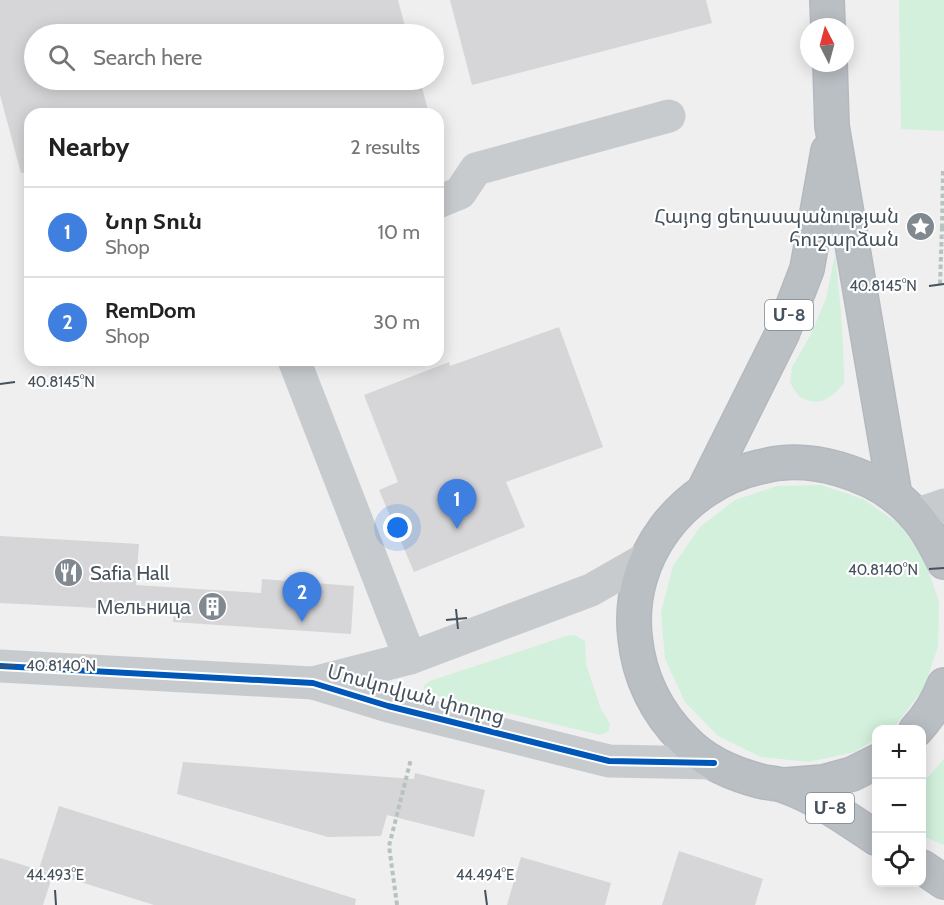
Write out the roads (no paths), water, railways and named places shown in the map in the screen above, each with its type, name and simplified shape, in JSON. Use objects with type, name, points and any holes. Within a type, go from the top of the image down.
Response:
[{"type":"highway","points":[[827,0],[828,18]]},
{"type":"highway","name":"Մ-8","points":[[830,72],[832,126],[918,505]]},
{"type":"highway","name":"Մ-8","points":[[704,490],[782,334],[807,269],[832,126]]},
{"type":"highway","points":[[872,764],[852,774],[823,782],[781,785],[728,771],[686,743],[664,718],[647,688],[637,657],[633,623],[637,590],[647,558],[662,532],[681,509],[704,490],[740,472],[780,463],[821,464],[860,475],[918,505],[944,561]]},
{"type":"highway","points":[[920,725],[940,696],[944,685]]},
{"type":"highway","name":"Մ-8","points":[[781,785],[823,803],[872,835]]},
{"type":"highway","points":[[926,870],[944,882]]},
{"type":"street","points":[[444,200],[460,193],[476,169],[669,116]]},
{"type":"street","points":[[296,366],[410,658]]},
{"type":"street","name":"Մոսկովյան փողոց","points":[[313,683],[410,658],[591,590],[647,558]]},
{"type":"street","name":"Մոսկովյան փողոց","points":[[0,666],[313,683],[388,706],[609,761],[714,762]]},
{"type":"place","name":"Հայոց ցեղասպանության հուշարձան","points":[[920,227]]},
{"type":"place","name":"Նոր Տուն","points":[[457,529]]},
{"type":"place","name":"Safia Hall","points":[[69,573]]},
{"type":"place","name":"Мельница","points":[[212,607]]},
{"type":"place","name":"RemDom","points":[[302,622]]}]
